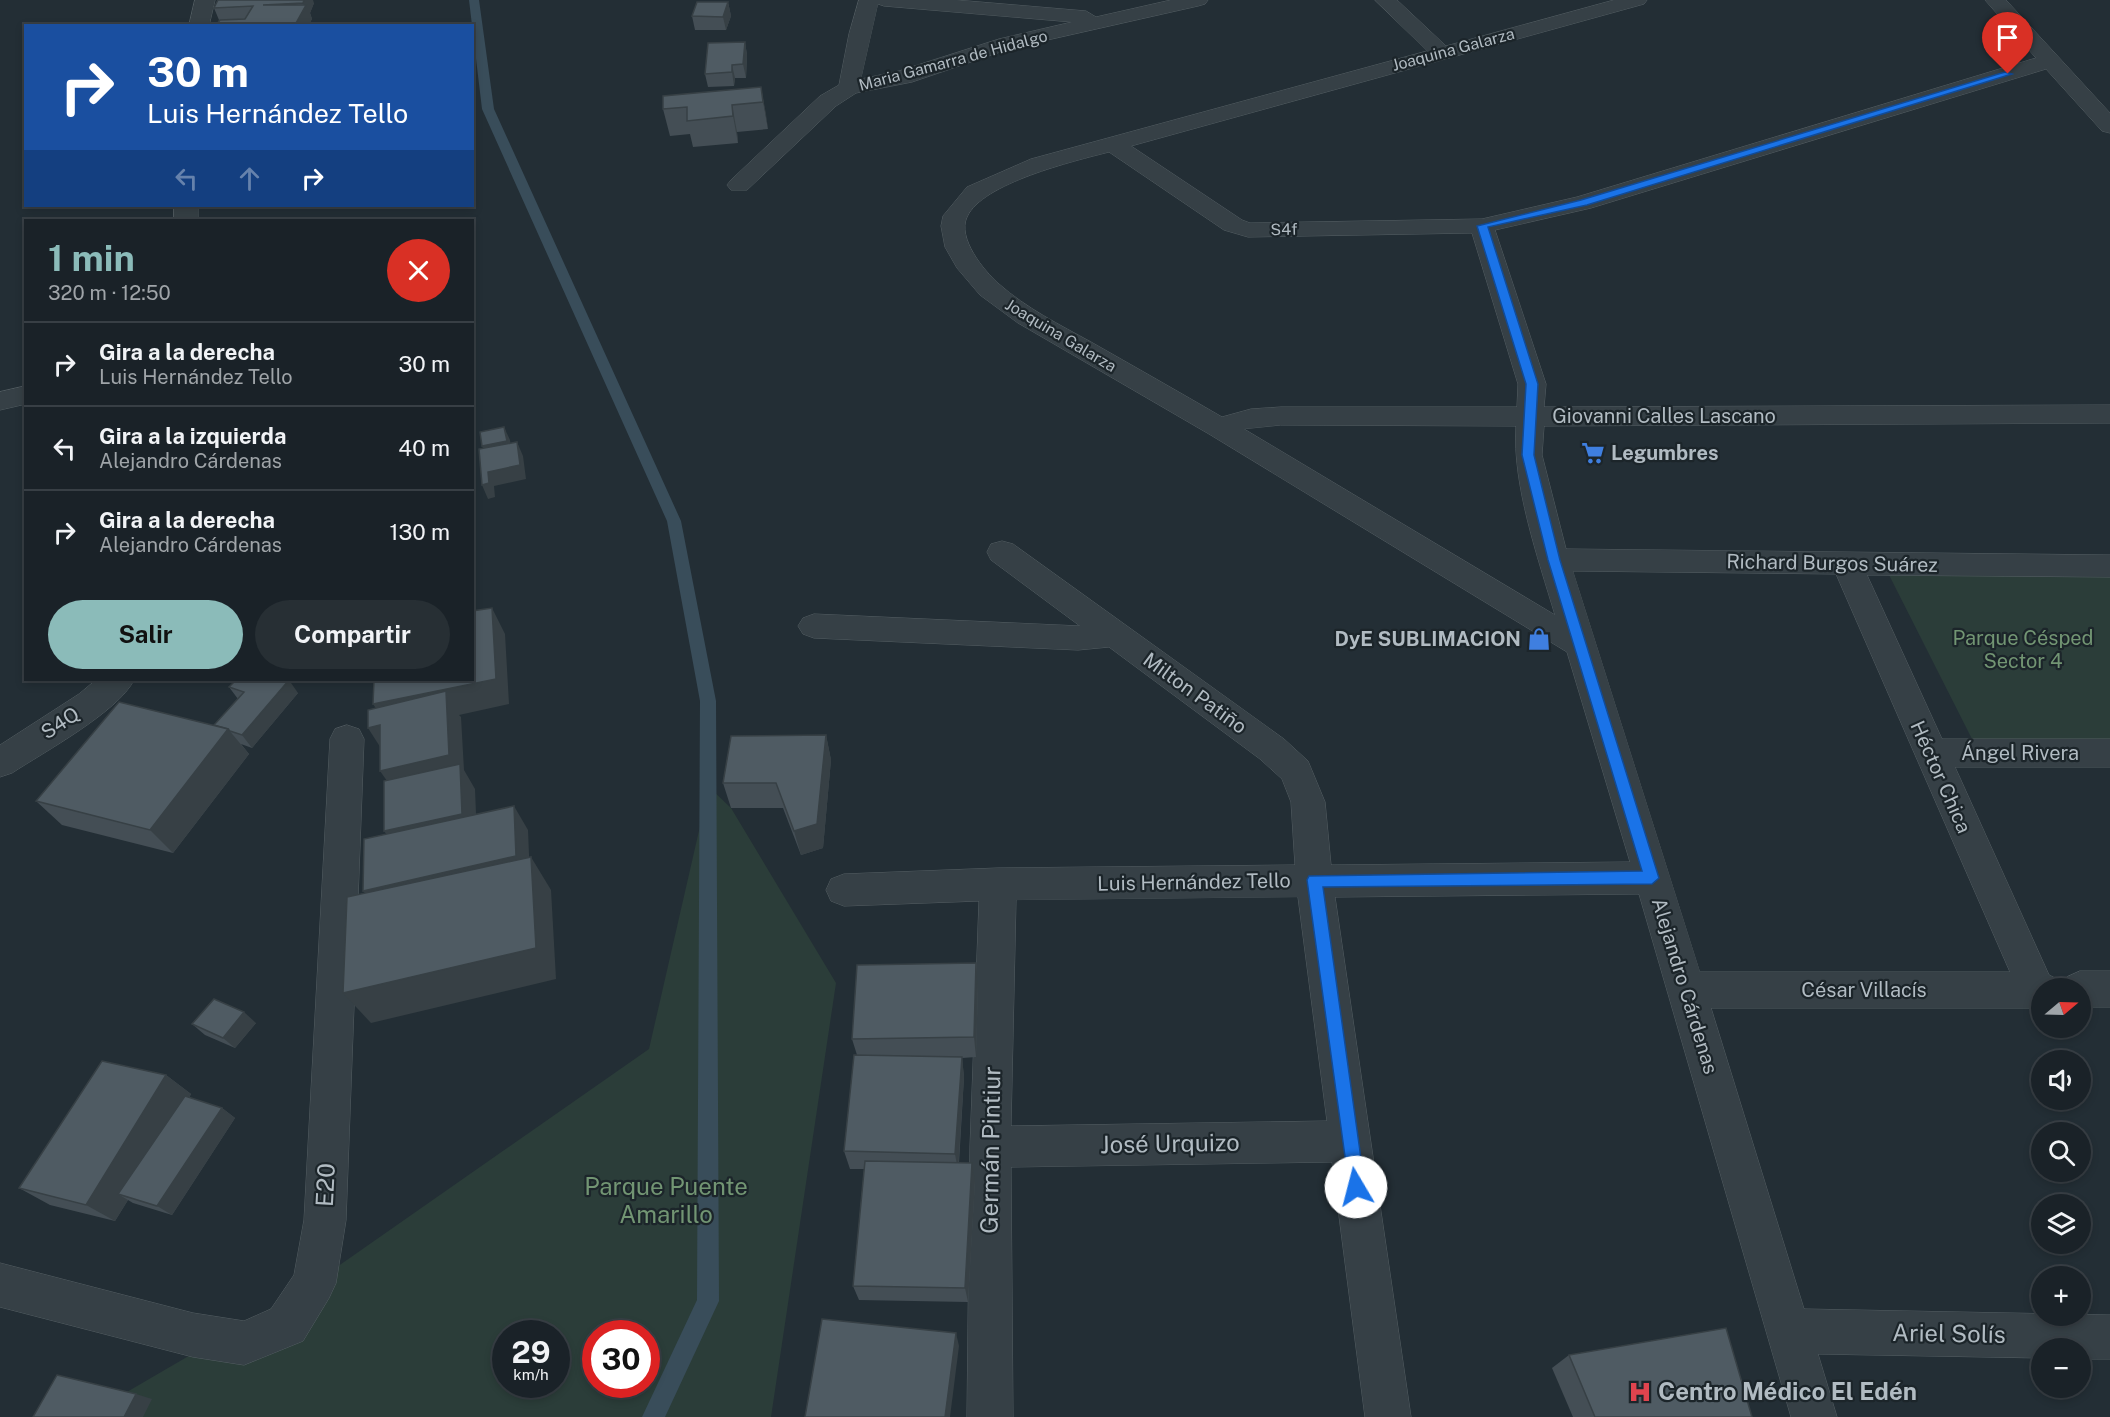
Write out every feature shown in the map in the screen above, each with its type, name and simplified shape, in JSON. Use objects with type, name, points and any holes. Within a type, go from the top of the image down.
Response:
[{"type":"street","points":[[199,24],[205,0]]},
{"type":"street","points":[[739,185],[828,101],[849,88],[859,34],[869,0]]},
{"type":"street","points":[[884,0],[1077,15],[1101,23]]},
{"type":"street","name":"Maria Gamarra de Hidalgo","points":[[849,88],[904,77],[1006,43],[1198,0]]},
{"type":"street","points":[[1385,0],[1440,52]]},
{"type":"street","name":"Joaquina Galarza","points":[[1580,645],[1219,427],[1004,302],[976,276],[957,247],[953,236],[955,216],[975,192],[1039,164],[1440,52],[1637,0]]},
{"type":"street","points":[[1995,0],[2110,126]]},
{"type":"street","points":[[1482,226],[1584,202],[2052,60]]},
{"type":"street","name":"S4f","points":[[1111,143],[1233,225],[1248,230],[1482,226]]},
{"type":"street","name":"Alejandro Cárdenas","points":[[1482,226],[1532,384],[1528,416],[1528,455],[1554,560],[1687,990],[1814,1417]]},
{"type":"street","points":[[0,401],[24,395]]},
{"type":"street","name":"Giovanni Calles Lascano","points":[[1219,427],[1251,418],[1281,416],[1752,417],[2110,414]]},
{"type":"street","name":"Milton Patiño","points":[[1002,552],[1272,749],[1296,771],[1308,802],[1314,880],[1388,1417]]},
{"type":"street","name":"Richard Burgos Suárez","points":[[1554,560],[2110,566]]},
{"type":"street","name":"Héctor Chica","points":[[1847,564],[1930,753],[2033,978]]},
{"type":"street","points":[[814,626],[1078,638],[1113,634]]},
{"type":"street","name":"S4Q","points":[[0,763],[91,703],[117,681]]},
{"type":"street","name":"E20","points":[[0,1285],[193,1335],[244,1343],[287,1325],[293,1317],[314,1283],[325,1220],[347,739]]},
{"type":"street","name":"Ángel Rivera","points":[[1930,753],[2110,753]]},
{"type":"street","name":"Luis Hernández Tello","points":[[844,890],[998,884],[1652,878]]},
{"type":"street","name":"Germán Pintiur","points":[[990,1417],[990,1147],[998,884]]},
{"type":"street","points":[[2091,989],[2110,989]]},
{"type":"street","name":"César Villacís","points":[[1687,990],[2031,990]]},
{"type":"street","name":"José Urquizo","points":[[990,1147],[1350,1141]]},
{"type":"street","name":"Ariel Solís","points":[[1788,1331],[2110,1337]]},
{"type":"green space","name":"Parque Césped Sector 4","points":[[2110,561],[2110,741],[1973,741],[1884,565]]},
{"type":"green space","name":"Parque Puente Amarillo","points":[[709,787],[731,808],[836,983],[771,1417],[101,1417],[108,1403],[314,1283],[649,1049]]},
{"type":"building","points":[[218,0],[304,0],[303,3],[263,5],[306,5],[296,23],[217,24],[220,20],[245,19],[253,6],[214,8]]},
{"type":"building","points":[[697,2],[728,2],[723,17],[692,16]]},
{"type":"building","points":[[745,42],[743,64],[732,65],[732,72],[705,74],[708,43]]},
{"type":"building","points":[[761,87],[763,102],[732,105],[733,116],[687,121],[687,107],[663,109],[663,96]]},
{"type":"building","points":[[504,427],[507,441],[482,446],[480,432]]},
{"type":"building","points":[[517,442],[520,465],[488,472],[489,483],[482,485],[479,449]]},
{"type":"building","points":[[492,608],[496,679],[373,704],[374,681],[474,681],[474,611]]},
{"type":"building","points":[[235,681],[288,681],[242,735],[214,725],[244,692],[229,687]]},
{"type":"building","points":[[446,691],[449,755],[380,771],[380,725],[368,728],[368,710]]},
{"type":"building","points":[[119,702],[228,729],[150,830],[36,801]]},
{"type":"building","points":[[826,735],[817,824],[794,831],[776,783],[723,783],[731,736]]},
{"type":"building","points":[[460,764],[462,814],[384,831],[384,781]]},
{"type":"building","points":[[514,806],[516,856],[363,891],[364,839]]},
{"type":"building","points":[[531,857],[536,948],[343,993],[347,897]]},
{"type":"building","points":[[976,963],[974,1037],[852,1039],[857,965]]},
{"type":"building","points":[[214,999],[244,1012],[223,1038],[192,1024]]},
{"type":"building","points":[[854,1055],[962,1057],[955,1154],[844,1151]]},
{"type":"building","points":[[102,1061],[166,1075],[86,1205],[19,1188]]},
{"type":"building","points":[[185,1096],[222,1108],[157,1206],[118,1194]]},
{"type":"building","points":[[865,1161],[972,1163],[965,1288],[853,1286]]},
{"type":"building","points":[[822,1319],[956,1333],[945,1417],[805,1417]]},
{"type":"building","name":"Centro Médico El Edén","points":[[1726,1328],[1752,1417],[1595,1417],[1569,1355]]},
{"type":"building","points":[[57,1375],[136,1394],[124,1417],[33,1417]]},
{"type":"waterway","points":[[474,0],[488,109],[674,521],[708,701],[708,1301],[653,1417]]},
{"type":"place","name":"Legumbres","points":[[1593,453]]},
{"type":"place","name":"DyE SUBLIMACION","points":[[1539,639]]},
{"type":"place","name":"Centro Médico El Edén","points":[[1640,1392]]},
{"type":"route","points":[[1356,1187],[1314,880],[1652,878],[1554,560],[1528,455],[1528,416],[1532,384],[1490,258],[1482,226],[1584,202],[2008,74]]}]
